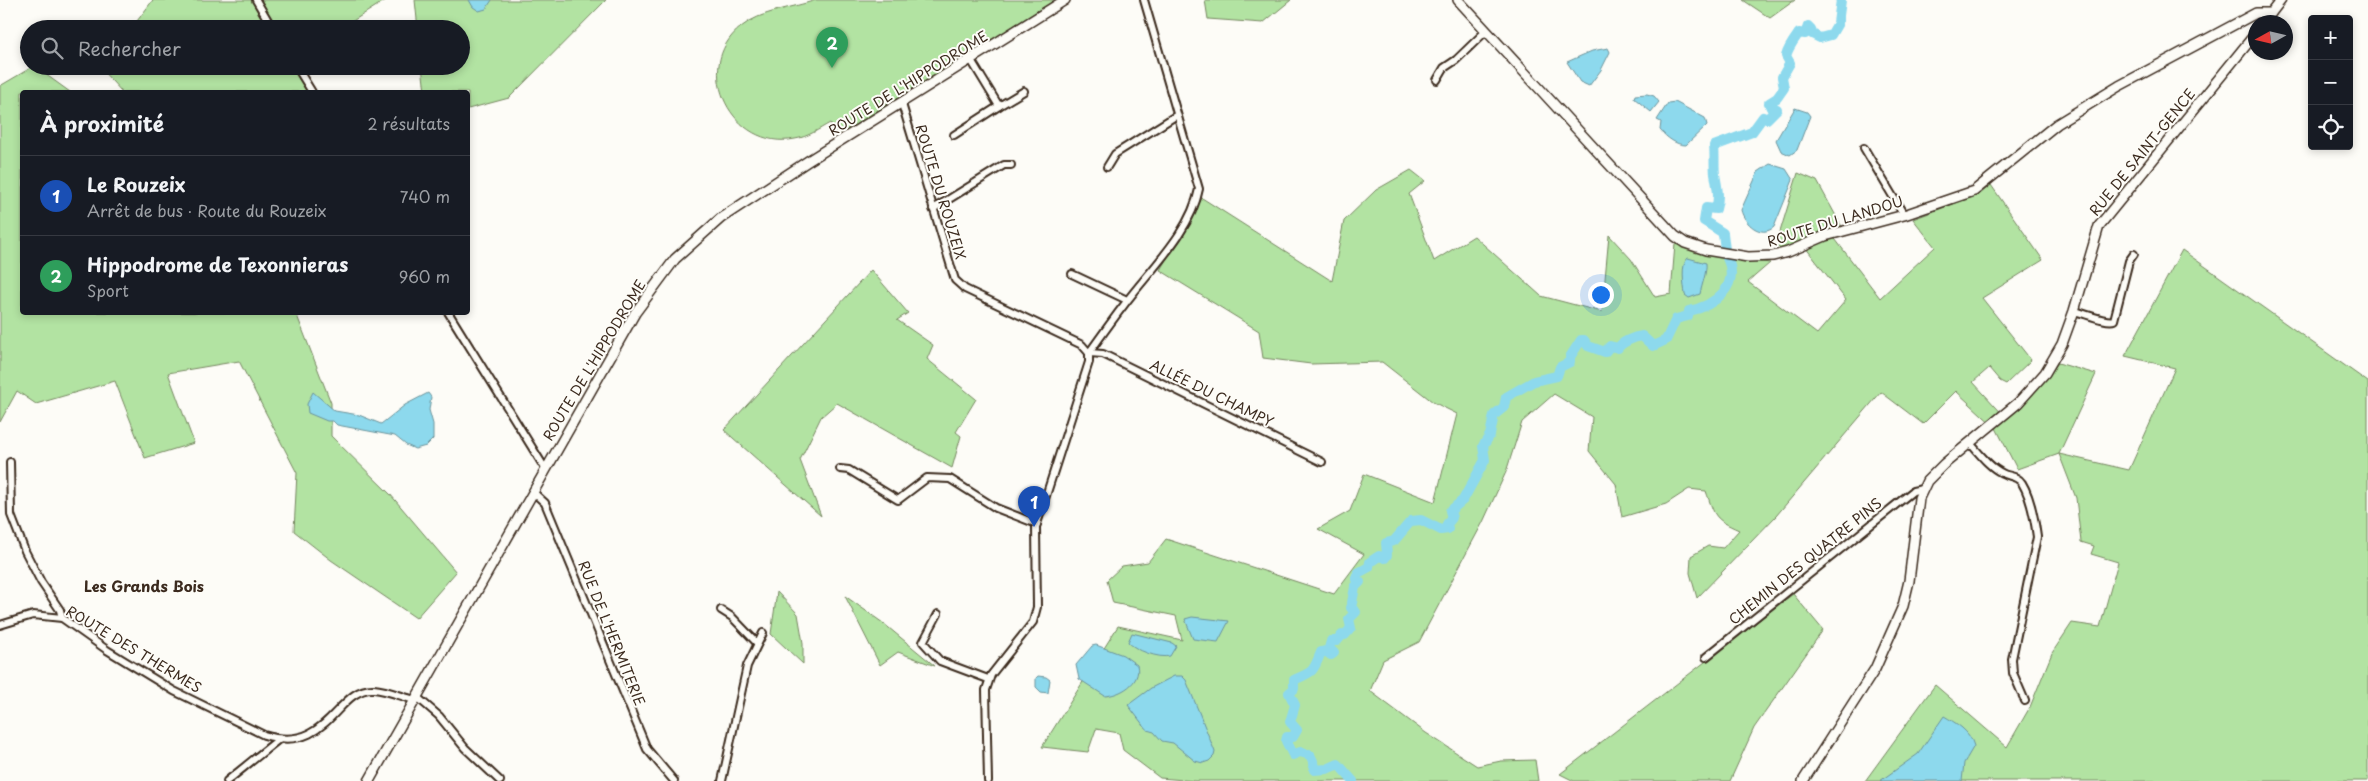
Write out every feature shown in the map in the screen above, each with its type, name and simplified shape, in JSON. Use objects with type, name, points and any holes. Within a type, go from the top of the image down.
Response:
[{"type":"street","points":[[256,0],[268,20]]},
{"type":"street","name":"ROUTE DE L'HIPPODROME","points":[[369,781],[635,312],[675,259],[721,218],[808,161],[902,104],[1065,0]]},
{"type":"street","points":[[988,781],[986,690],[988,679],[1033,622],[1037,607],[1037,524],[1089,362],[1089,353],[1127,300],[1164,257],[1196,203],[1199,190],[1144,0]]},
{"type":"street","name":"ROUTE DU LANDOU","points":[[1458,0],[1675,236],[1685,243],[1721,253],[1748,257],[1773,256],[1788,252],[1825,236],[1904,215],[1982,187],[2057,124],[2119,86],[2256,14],[2271,13]]},
{"type":"street","points":[[2271,13],[2282,0]]},
{"type":"street","points":[[1437,80],[1444,68],[1456,60],[1471,43],[1486,31]]},
{"type":"street","name":"RUE DE SAINT-GENCE","points":[[1802,781],[1875,669],[1903,606],[1909,581],[1919,498],[1922,489],[1934,472],[2018,402],[2045,373],[2062,344],[2074,311],[2098,226],[2248,43]]},
{"type":"street","points":[[971,60],[999,106]]},
{"type":"street","points":[[302,75],[311,90]]},
{"type":"street","points":[[954,135],[1024,91]]},
{"type":"street","name":"ROUTE DU ROUZEIX","points":[[902,104],[955,280],[965,289],[1082,346],[1089,353]]},
{"type":"street","points":[[1107,167],[1115,154],[1177,115]]},
{"type":"street","points":[[1864,148],[1904,215]]},
{"type":"street","points":[[933,209],[1004,165],[1011,165]]},
{"type":"street","points":[[2074,311],[2098,316],[2106,321],[2114,320],[2129,261],[2134,254]]},
{"type":"street","points":[[1072,274],[1127,300]]},
{"type":"street","points":[[450,315],[546,470]]},
{"type":"street","name":"ALLÉE DU CHAMPY","points":[[1089,353],[1103,354],[1322,462]]},
{"type":"street","points":[[1970,443],[1994,468],[2002,474],[2016,477],[2022,484],[2034,521],[2037,537],[2012,658],[2013,673],[2025,701]]},
{"type":"street","points":[[10,462],[11,515],[25,551],[41,582],[60,610],[62,618]]},
{"type":"street","points":[[840,469],[849,470],[898,500],[927,478],[950,479],[996,508],[1037,524]]},
{"type":"street","name":"CHEMIN DES QUATRE PINS","points":[[1706,657],[1902,499],[1913,491],[1922,489]]},
{"type":"street","name":"RUE DE L'HERMITERIE","points":[[533,492],[544,503],[647,749],[674,781]]},
{"type":"street","points":[[721,610],[756,642]]},
{"type":"street","points":[[938,614],[923,642],[940,661],[988,679]]},
{"type":"street","name":"ROUTE DES THERMES","points":[[0,625],[33,616],[62,618],[107,650],[174,691],[264,734],[279,739]]},
{"type":"street","points":[[722,781],[738,700],[756,642],[763,633]]},
{"type":"street","points":[[227,781],[279,739],[302,737],[316,730],[358,694],[373,689],[416,699],[439,716],[465,748],[500,781]]},
{"type":"green space","points":[[153,0],[386,0],[354,20],[138,20]]},
{"type":"green space","points":[[415,0],[606,0],[509,98],[470,108],[470,90],[425,90],[423,75],[470,75],[470,20],[417,20]]},
{"type":"green space","points":[[816,0],[1055,0],[837,136],[830,123],[809,135],[795,139],[773,140],[753,133],[737,120],[726,103],[719,83],[719,63],[726,44],[741,27],[758,17]]},
{"type":"green space","points":[[1205,0],[1291,0],[1263,23],[1208,19]]},
{"type":"green space","points":[[1743,0],[1795,0],[1770,18]]},
{"type":"green space","points":[[20,74],[46,75],[67,90],[20,90],[20,315],[297,315],[331,403],[331,436],[390,494],[456,572],[416,618],[331,560],[294,531],[297,473],[239,361],[168,373],[194,443],[145,458],[115,381],[36,404],[17,391],[0,422],[0,86]]},
{"type":"green space","points":[[106,75],[301,75],[310,90],[120,90]]},
{"type":"green space","points":[[1411,170],[1425,181],[1409,194],[1434,261],[1474,236],[1541,296],[1602,312],[1609,235],[1631,259],[1655,297],[1671,294],[1675,244],[1706,255],[1770,263],[1748,282],[1817,334],[1846,300],[1802,243],[1782,249],[1776,245],[1798,173],[1817,181],[1842,227],[1829,231],[1880,298],[1935,247],[1913,219],[1980,194],[1991,185],[2043,260],[1982,298],[2031,360],[2006,384],[2000,381],[1989,368],[1973,382],[2006,418],[2040,386],[2058,363],[2096,374],[2059,454],[2017,469],[1996,428],[1956,391],[1923,424],[1881,392],[1776,516],[1697,598],[1690,573],[1691,556],[1708,546],[1723,548],[1739,530],[1716,516],[1706,491],[1689,489],[1666,504],[1622,517],[1616,484],[1589,451],[1592,417],[1554,394],[1522,422],[1506,472],[1483,522],[1419,642],[1383,660],[1370,691],[1426,733],[1477,766],[1501,761],[1535,760],[1538,781],[1196,781],[1160,778],[1123,750],[1119,733],[1096,729],[1088,752],[1042,747],[1118,626],[1182,640],[1176,616],[1113,603],[1107,580],[1122,566],[1148,562],[1166,539],[1334,594],[1364,554],[1318,529],[1350,511],[1364,474],[1435,502],[1457,414],[1433,402],[1382,362],[1311,364],[1263,358],[1259,331],[1160,270],[1202,198],[1332,281],[1344,221],[1376,190]]},
{"type":"green space","points":[[2182,250],[2368,382],[2368,781],[1865,781],[1935,685],[2007,747],[2030,707],[2052,653],[2072,623],[2100,627],[2118,562],[2091,554],[2094,546],[2081,542],[2076,498],[2059,454],[2129,470],[2175,368],[2125,356]]},
{"type":"green space","points":[[871,270],[908,313],[897,320],[933,345],[927,359],[976,399],[956,432],[961,436],[952,468],[837,403],[821,417],[800,460],[821,516],[724,430]]},
{"type":"green space","points":[[777,592],[798,614],[803,643],[803,664],[771,634]]},
{"type":"green space","points":[[1793,594],[1823,630],[1754,728],[1730,781],[1574,781],[1560,774]]},
{"type":"green space","points":[[845,596],[883,623],[935,666],[898,652],[880,665]]},
{"type":"water","points":[[469,0],[492,0],[486,9],[479,11],[473,7]]},
{"type":"water","points":[[1608,48],[1610,52],[1601,70],[1589,86],[1580,82],[1567,62],[1592,51]]},
{"type":"water","points":[[1647,94],[1654,96],[1659,102],[1651,112],[1634,98],[1635,95]]},
{"type":"water","points":[[1675,102],[1705,118],[1707,125],[1686,145],[1675,142],[1666,136],[1660,130],[1661,122],[1657,120],[1668,103]]},
{"type":"water","points":[[1795,108],[1807,112],[1810,116],[1797,150],[1790,155],[1781,151],[1776,140]]},
{"type":"water","points":[[1770,164],[1786,169],[1793,180],[1774,227],[1764,231],[1754,228],[1749,224],[1741,210],[1758,172]]},
{"type":"water","points":[[1688,258],[1706,263],[1700,294],[1689,298],[1685,295],[1683,275],[1684,265]]},
{"type":"water","points":[[313,392],[335,411],[359,415],[381,424],[405,405],[428,393],[431,397],[429,410],[433,424],[433,439],[426,446],[415,449],[406,445],[395,436],[337,425],[333,421],[327,421],[308,413],[307,404]]},
{"type":"water","points":[[1192,617],[1229,621],[1218,642],[1193,639],[1185,619]]},
{"type":"water","points":[[1132,633],[1172,643],[1176,646],[1170,656],[1154,655],[1136,648],[1128,642]]},
{"type":"water","points":[[1096,645],[1123,655],[1137,665],[1136,677],[1128,687],[1117,693],[1105,696],[1079,679],[1076,665],[1092,646]]},
{"type":"water","points":[[1038,676],[1046,677],[1050,680],[1048,693],[1041,692],[1036,687],[1036,678]]},
{"type":"water","points":[[1174,676],[1182,676],[1186,680],[1215,752],[1209,761],[1203,763],[1195,761],[1173,743],[1162,741],[1154,732],[1147,730],[1128,705],[1151,688]]},
{"type":"water","points":[[1944,716],[1966,732],[1974,746],[1964,763],[1962,781],[1880,781],[1918,754]]},
{"type":"waterway","points":[[1725,250],[1723,233],[1704,221],[1706,208],[1716,209],[1718,200],[1714,146],[1752,132],[1763,117],[1767,119],[1777,109],[1771,108],[1769,103],[1777,98],[1784,88],[1782,77],[1790,63],[1786,56],[1791,44],[1799,33],[1805,34],[1808,26],[1812,34],[1820,38],[1831,35],[1838,23],[1841,0]]},
{"type":"waterway","points":[[1353,781],[1338,764],[1327,769],[1314,770],[1310,755],[1300,752],[1293,755],[1286,741],[1287,737],[1293,737],[1297,730],[1290,722],[1295,705],[1289,693],[1294,689],[1294,680],[1312,670],[1321,652],[1325,651],[1331,655],[1334,653],[1329,648],[1331,641],[1337,641],[1351,628],[1349,619],[1356,612],[1351,608],[1355,587],[1360,582],[1356,578],[1358,573],[1369,567],[1370,562],[1379,556],[1385,558],[1387,555],[1386,543],[1394,541],[1411,521],[1421,520],[1441,530],[1448,529],[1447,524],[1452,518],[1450,511],[1463,500],[1485,460],[1483,446],[1490,435],[1494,415],[1504,407],[1506,397],[1534,381],[1557,376],[1560,367],[1570,362],[1570,357],[1581,340],[1584,340],[1588,346],[1605,352],[1610,346],[1618,348],[1625,342],[1642,336],[1653,346],[1666,340],[1676,319],[1688,316],[1689,311],[1707,305],[1723,293],[1728,286],[1730,277],[1727,258]]},
{"type":"place","name":"Hippodrome de Texonnieras","points":[[832,68]]},
{"type":"place","name":"Le Rouzeix","points":[[1034,527]]},
{"type":"district","name":"Les Grands Bois","points":[[144,585]]}]
